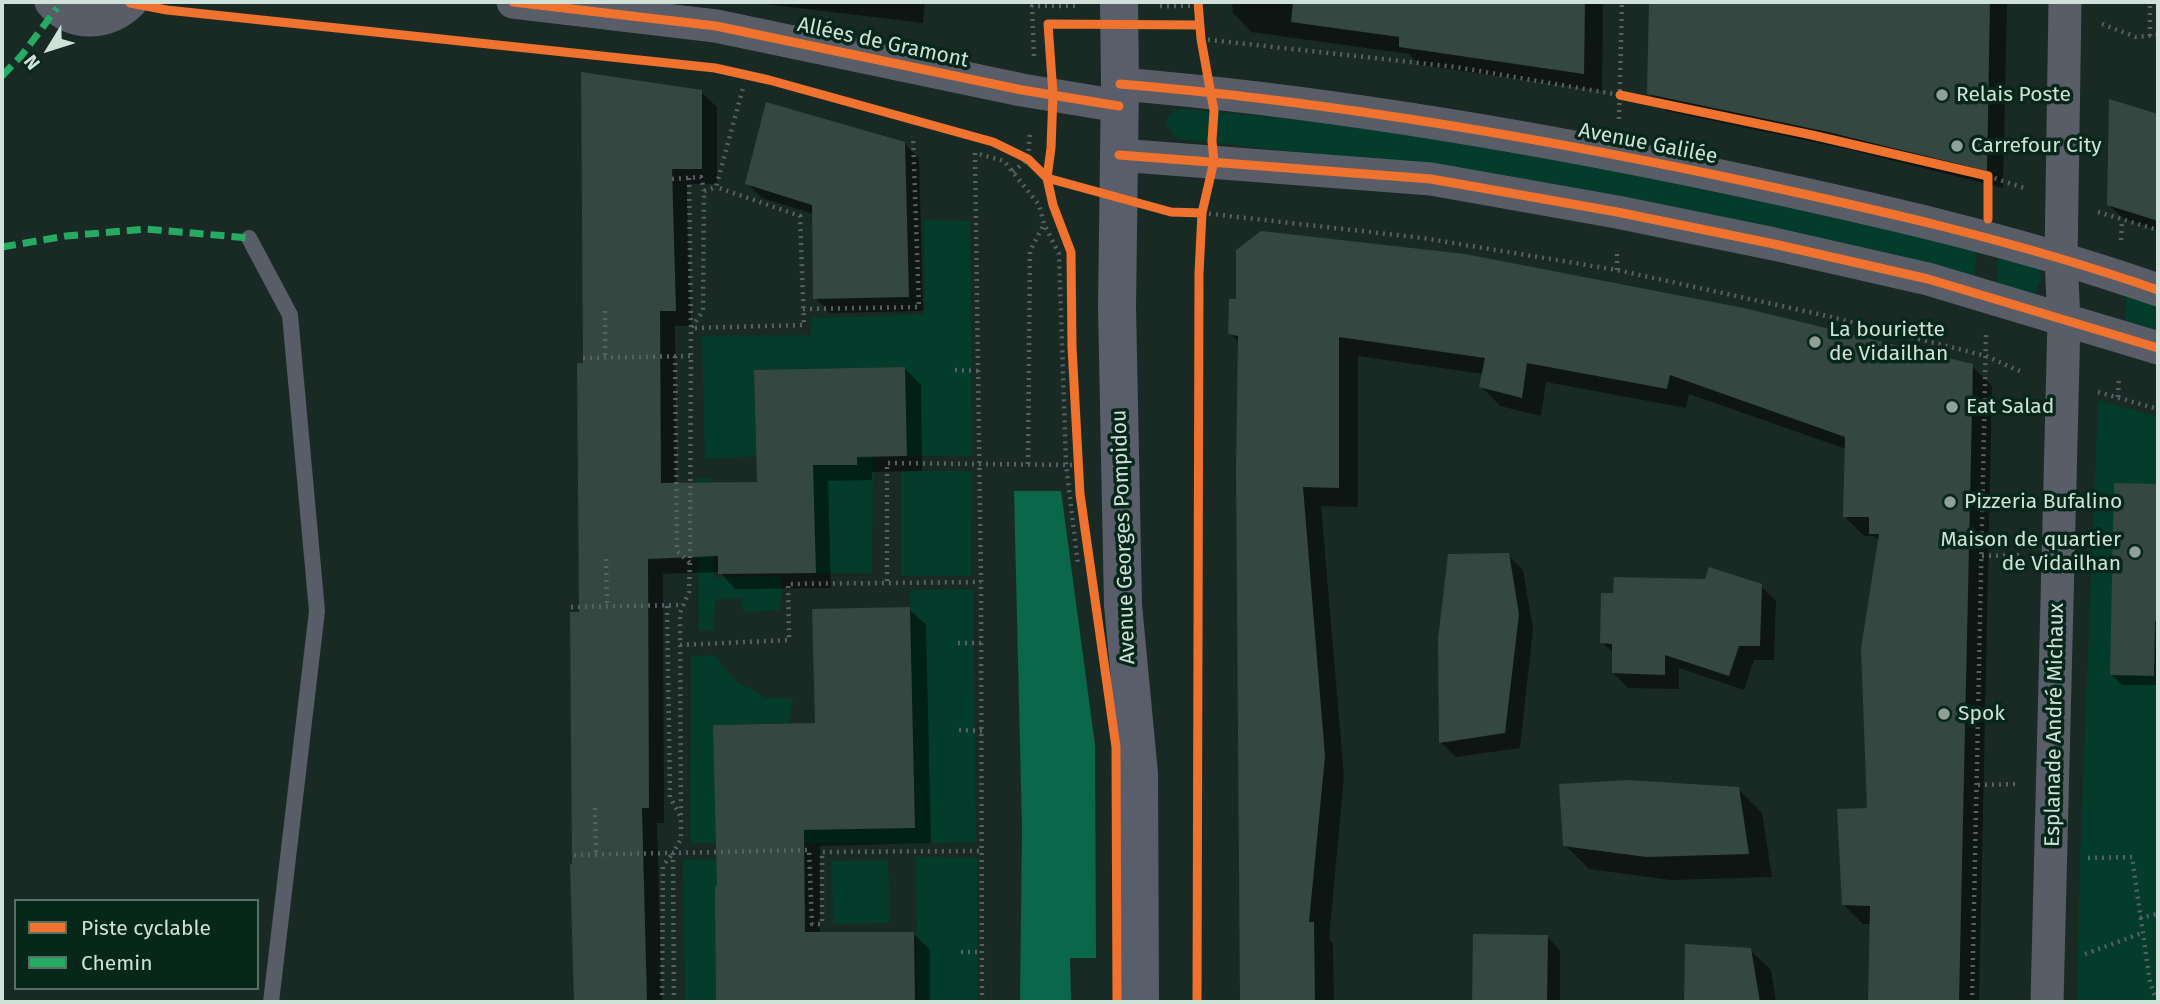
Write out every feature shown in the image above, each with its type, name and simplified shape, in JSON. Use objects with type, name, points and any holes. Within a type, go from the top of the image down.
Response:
[{"type":"main road","name":"Avenue Georges Pompidou","points":[[1119,2],[1117,306],[1122,591],[1139,774],[1140,1002]]},
{"type":"street","points":[[51,2],[71,16],[86,20],[103,19],[118,13],[131,2]]},
{"type":"street","name":"Allées de Gramont","points":[[513,2],[716,26],[1022,90],[1120,95]]},
{"type":"street","name":"Esplanade André Michaux","points":[[2047,1002],[2064,321],[2061,259],[2065,11]]},
{"type":"street","name":"Avenue Galilée","points":[[1120,95],[1212,92],[1429,121],[1618,155],[1832,200],[2061,259],[2158,290]]},
{"type":"street","points":[[1119,155],[1431,179],[1617,212],[1927,279],[2158,348]]},
{"type":"lane","points":[[248,238],[290,315],[317,611],[271,1002]]},
{"type":"path","points":[[1048,2],[1048,15]]},
{"type":"path","points":[[1201,39],[1456,67],[1620,95],[1622,2]]},
{"type":"path","points":[[2150,2],[2150,36]]},
{"type":"path","points":[[2065,11],[2136,37],[2158,35]]},
{"type":"path","points":[[716,187],[743,88]]},
{"type":"path","points":[[803,309],[919,307],[913,136]]},
{"type":"path","points":[[982,1002],[981,582],[975,153],[1004,161],[1039,205],[1044,224],[1059,254],[1066,464],[1079,568]]},
{"type":"path","points":[[1016,153],[1028,159],[1037,169]]},
{"type":"path","points":[[672,179],[701,177],[704,191],[703,311],[691,328]]},
{"type":"path","points":[[662,1002],[663,866],[681,839],[680,613],[689,592],[690,563],[689,178]]},
{"type":"path","points":[[691,328],[804,325],[800,216],[716,187],[704,191]]},
{"type":"path","points":[[1192,213],[1423,238],[1616,270],[1823,314],[1986,356],[2036,378]]},
{"type":"path","points":[[1028,464],[1030,251],[1044,224]]},
{"type":"path","points":[[605,311],[605,358]]},
{"type":"path","points":[[1972,1002],[1985,330]]},
{"type":"path","points":[[1072,333],[1073,360]]},
{"type":"path","points":[[675,356],[677,551],[690,563]]},
{"type":"path","points":[[583,358],[690,356]]},
{"type":"path","points":[[955,370],[978,371]]},
{"type":"path","points":[[2087,388],[2158,409]]},
{"type":"path","points":[[1077,452],[1082,508]]},
{"type":"path","points":[[887,581],[887,463],[1066,464],[1079,475]]},
{"type":"path","points":[[606,559],[607,606]]},
{"type":"path","points":[[680,645],[789,640],[788,584],[981,582]]},
{"type":"path","points":[[571,607],[683,605]]},
{"type":"path","points":[[667,606],[670,797],[681,816]]},
{"type":"path","points":[[958,643],[981,643]]},
{"type":"path","points":[[959,730],[982,731]]},
{"type":"path","points":[[596,808],[596,855]]},
{"type":"path","points":[[574,855],[809,850],[812,924],[822,924],[822,852],[983,851]]},
{"type":"path","points":[[673,853],[674,1002]]},
{"type":"path","points":[[2080,859],[2132,857],[2150,982],[2157,1002]]},
{"type":"path","points":[[2140,918],[2158,914]]},
{"type":"path","points":[[2048,968],[2142,933]]},
{"type":"path","points":[[961,952],[982,952]]},
{"type":"shaded area","points":[[1181,109],[1330,122],[1500,146],[1976,248],[1975,281],[1420,166],[1180,139],[1173,136],[1166,123],[1171,113]]},
{"type":"shaded area","points":[[924,220],[970,221],[972,456],[907,456],[905,367],[754,370],[756,456],[705,459],[702,336],[811,335],[812,318],[925,314]]},
{"type":"shaded area","points":[[1998,254],[2038,268],[2041,279],[2035,292],[2029,295],[1997,288]]},
{"type":"shaded area","points":[[2126,292],[2158,303],[2158,335],[2126,324]]},
{"type":"shaded area","points":[[2098,400],[2158,417],[2158,1002],[2077,1002]]},
{"type":"shaded area","points":[[857,456],[873,456],[872,573],[816,573],[813,465],[857,465]]},
{"type":"shaded area","points":[[901,471],[972,471],[971,576],[901,576]]},
{"type":"shaded area","points":[[710,477],[714,577],[782,576],[780,610],[743,612],[742,598],[716,599],[713,630],[699,631],[697,479]]},
{"type":"shaded area","points":[[1014,491],[1061,491],[1095,745],[1096,958],[1070,958],[1071,1002],[1020,1002],[1022,829]]},
{"type":"shaded area","points":[[973,589],[976,842],[690,843],[691,656],[715,655],[735,681],[767,698],[793,698],[789,723],[714,725],[716,832],[915,828],[910,590]]},
{"type":"shaded area","points":[[802,857],[805,885],[715,886],[716,1000],[806,1002],[685,1002],[683,860]]},
{"type":"shaded area","points":[[916,857],[977,858],[977,1002],[917,1002]]},
{"type":"shaded area","points":[[888,860],[890,923],[833,924],[832,861]]},
{"type":"building","points":[[1293,2],[1585,2],[1584,74],[1399,47],[1399,37],[1291,22]]},
{"type":"building","points":[[1649,2],[1990,2],[1987,171],[1828,132],[1647,94]]},
{"type":"building","points":[[581,72],[702,90],[702,169],[672,169],[676,311],[660,311],[661,483],[757,482],[754,370],[905,367],[907,456],[857,457],[857,465],[813,465],[816,573],[718,574],[718,556],[648,559],[649,808],[642,808],[647,1001],[574,1002],[570,864],[570,612],[579,612],[577,363],[583,363]]},
{"type":"building","points":[[2109,99],[2158,114],[2158,221],[2107,205]]},
{"type":"building","points":[[766,102],[905,142],[909,297],[813,299],[812,205],[745,184]]},
{"type":"building","points":[[1261,231],[1465,254],[1744,308],[1973,364],[1959,1002],[1868,1002],[1870,906],[1842,905],[1837,809],[1867,808],[1861,648],[1879,534],[1869,534],[1869,517],[1843,517],[1845,437],[1670,375],[1667,389],[1527,363],[1522,398],[1479,387],[1485,358],[1339,337],[1339,488],[1303,487],[1325,756],[1309,922],[1314,922],[1315,1002],[1240,1002],[1236,469],[1238,336],[1228,334],[1229,299],[1236,299],[1236,250]]},
{"type":"building","name":"Maison de quartier de Vidailhan","points":[[2114,483],[2158,484],[2158,621],[2155,621],[2154,676],[2110,675]]},
{"type":"building","points":[[1509,553],[1519,614],[1505,733],[1439,743],[1438,639],[1448,554]]},
{"type":"building","points":[[1709,567],[1762,584],[1760,646],[1739,646],[1729,676],[1665,655],[1665,675],[1612,673],[1612,644],[1600,643],[1601,593],[1613,593],[1614,577],[1705,579]]},
{"type":"building","points":[[910,607],[915,828],[804,830],[805,932],[914,932],[915,1002],[716,1000],[717,886],[713,725],[815,723],[812,609]]},
{"type":"building","points":[[1627,780],[1739,787],[1749,854],[1646,857],[1563,846],[1559,784]]},
{"type":"building","points":[[1473,934],[1548,935],[1547,1002],[1472,1002]]},
{"type":"building","points":[[1685,944],[1751,948],[1760,1002],[1684,1002]]},
{"type":"marked path","points":[[2,76],[22,55],[57,8]]},
{"type":"marked path","points":[[2,247],[66,236],[146,229],[249,238]]},
{"type":"cycle path","points":[[513,2],[716,26],[1022,90],[1119,106]]},
{"type":"cycle path","points":[[1197,1002],[1199,273],[1202,213],[1214,161],[1214,111],[1201,39],[1198,2]]},
{"type":"cycle path","points":[[130,3],[167,10],[715,68],[769,80],[993,142],[1028,159],[1047,178],[1171,212],[1202,213]]},
{"type":"cycle path","points":[[1117,1002],[1116,747],[1080,494],[1072,347],[1071,252],[1053,205],[1047,178],[1053,94],[1048,24],[1200,25]]},
{"type":"cycle path","points":[[1120,84],[1272,100],[1424,121],[1650,162],[1944,227],[2052,256],[2158,290]]},
{"type":"cycle path","points":[[1620,95],[1812,135],[1988,176],[1988,219]]},
{"type":"cycle path","points":[[1119,155],[1431,179],[1617,212],[1928,279],[2158,348]]},
{"type":"place","name":"Relais Poste","points":[[1942,95]]},
{"type":"place","name":"Carrefour City","points":[[1957,146]]},
{"type":"place","name":"La bouriette de Vidailhan","points":[[1815,342]]},
{"type":"place","name":"Eat Salad","points":[[1952,407]]},
{"type":"place","name":"Pizzeria Bufalino","points":[[1950,502]]},
{"type":"place","name":"Maison de quartier de Vidailhan","points":[[2135,552]]},
{"type":"place","name":"Spok","points":[[1944,714]]}]
